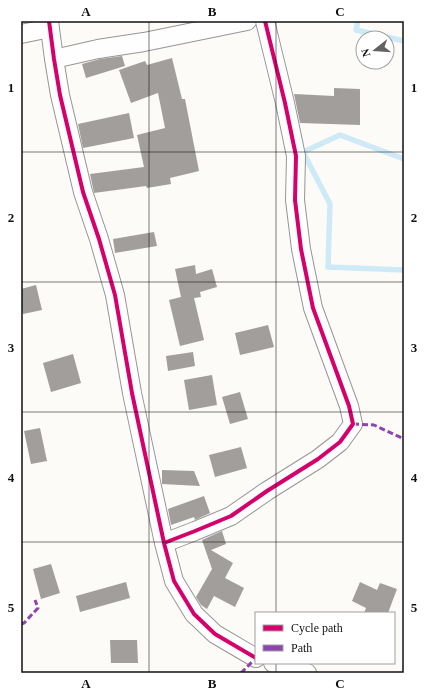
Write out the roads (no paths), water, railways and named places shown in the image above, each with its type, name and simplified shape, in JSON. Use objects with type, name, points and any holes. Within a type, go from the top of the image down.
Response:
[{"type":"street","points":[[54,59],[98,49],[144,42],[247,21]]},
{"type":"street","points":[[164,543],[195,532],[231,516],[318,459],[340,442],[353,424],[349,406],[313,308],[301,249],[295,200],[296,156],[265,21]]},
{"type":"street","points":[[21,34],[50,25],[60,95],[82,192],[99,239],[116,295],[132,393],[164,543],[174,581],[194,614],[215,634],[255,657]]},
{"type":"street","points":[[276,664],[307,673]]},
{"type":"waterway","points":[[358,21],[356,30],[404,41]]},
{"type":"waterway","points":[[404,159],[340,135],[303,152],[330,204],[328,267],[404,270]]}]
